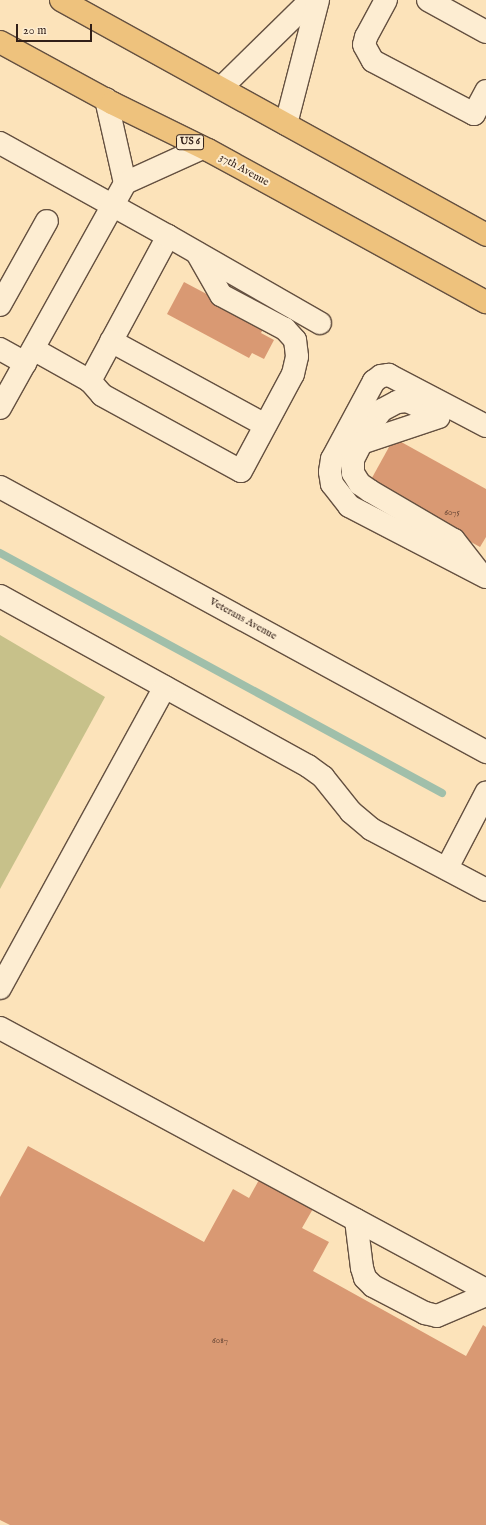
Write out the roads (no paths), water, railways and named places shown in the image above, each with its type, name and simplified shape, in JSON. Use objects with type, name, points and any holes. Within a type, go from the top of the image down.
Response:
[{"type":"main road","points":[[61,0],[486,235]]},
{"type":"main road","name":"37th Avenue","points":[[0,42],[106,99],[202,148],[486,302]]},
{"type":"street","points":[[221,88],[311,0]]},
{"type":"street","points":[[286,124],[318,0]]},
{"type":"street","points":[[386,0],[366,36],[364,45],[372,61],[474,114],[486,91]]},
{"type":"street","points":[[428,0],[486,32]]},
{"type":"street","points":[[106,99],[125,183]]},
{"type":"street","points":[[0,143],[168,236],[320,323]]},
{"type":"street","points":[[0,408],[125,183],[202,148]]},
{"type":"street","points":[[0,305],[47,221]]},
{"type":"street","points":[[90,381],[168,236]]},
{"type":"street","points":[[0,349],[29,356],[90,381],[102,395],[241,471],[293,374],[297,356],[295,340],[286,329],[221,295],[197,253]]},
{"type":"street","points":[[111,341],[265,425]]},
{"type":"street","points":[[484,576],[349,506],[332,484],[330,472],[332,459],[374,381],[381,376],[389,374],[486,426]]},
{"type":"street","points":[[467,416],[439,417],[407,401],[397,402],[382,410],[370,426],[353,459],[354,473],[360,484],[454,540],[484,576]]},
{"type":"street","name":"Veterans Avenue","points":[[0,487],[486,752]]},
{"type":"street","points":[[0,596],[308,766],[323,777],[351,812],[371,829],[486,890]]},
{"type":"street","points":[[0,988],[165,687]]},
{"type":"street","points":[[447,868],[486,794]]},
{"type":"street","points":[[0,1028],[486,1290]]},
{"type":"street","points":[[356,1220],[362,1268],[365,1278],[373,1286],[425,1314],[437,1316],[486,1295]]},
{"type":"waterway","points":[[0,553],[442,793]]}]
